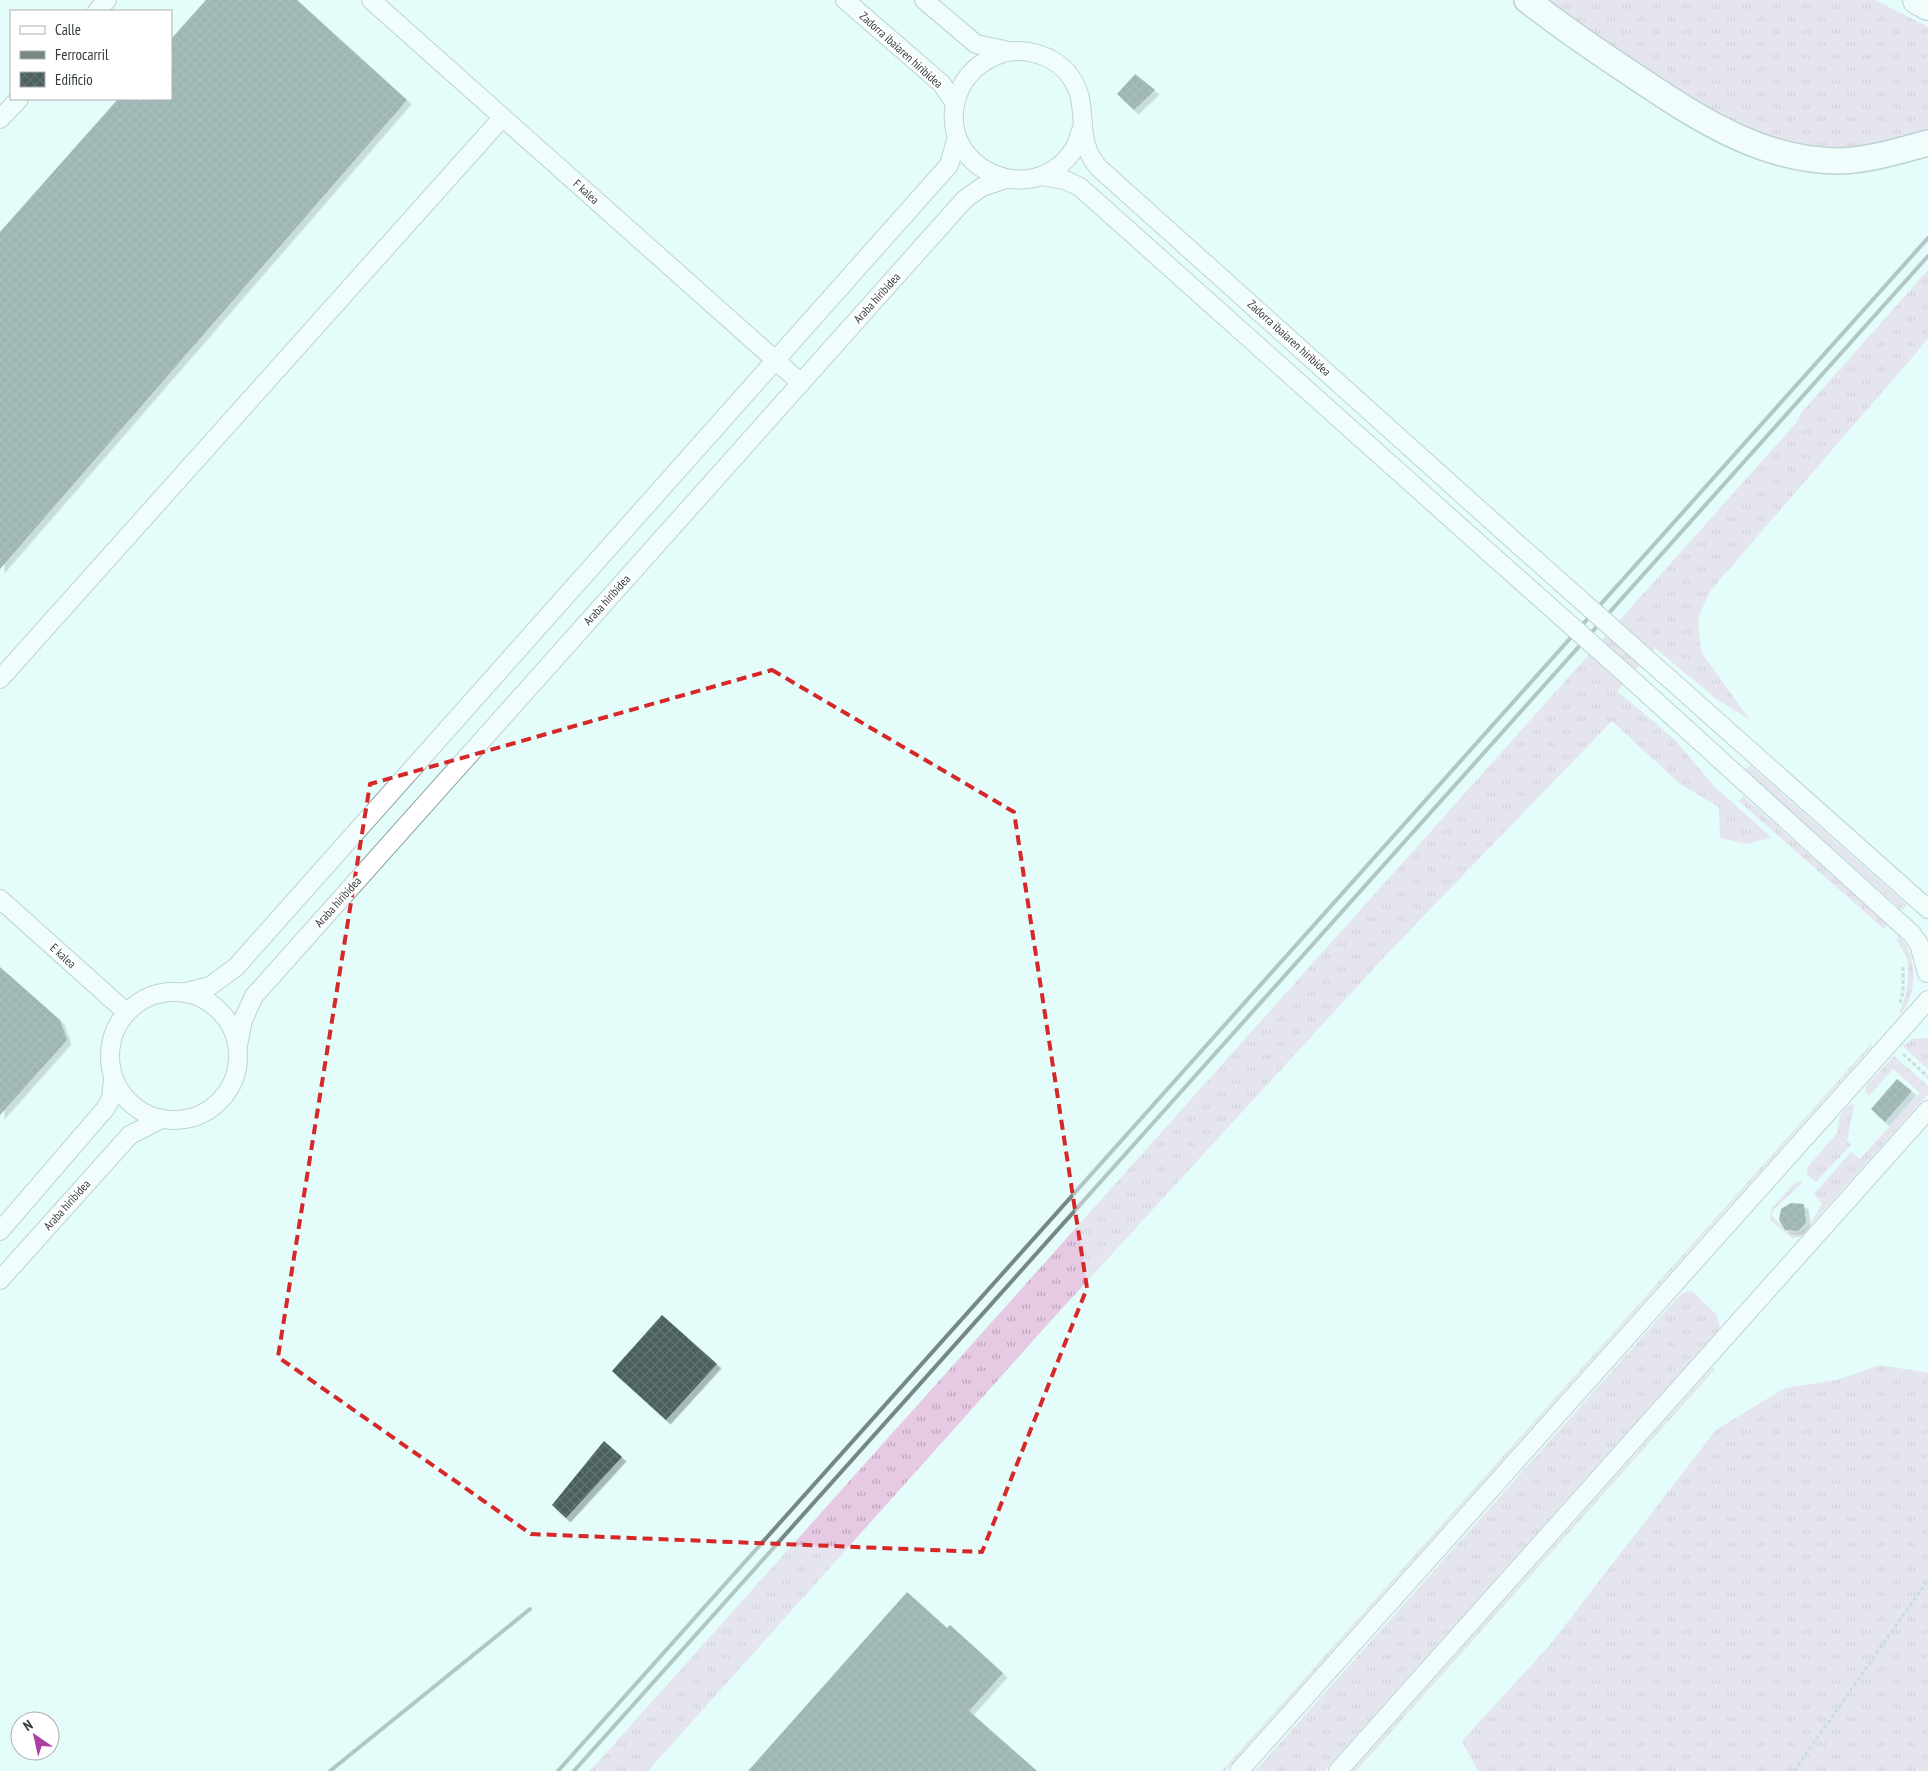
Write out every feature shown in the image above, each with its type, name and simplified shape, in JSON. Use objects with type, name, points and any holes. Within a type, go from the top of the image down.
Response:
[{"type":"highway","points":[[1918,0],[1928,6]]},
{"type":"street","points":[[98,10],[107,0]]},
{"type":"street","name":"F kalea","points":[[371,0],[801,383]]},
{"type":"street","name":"Zadorra ibaiaren hiribidea","points":[[845,0],[941,83],[955,103]]},
{"type":"street","points":[[924,0],[976,44],[1049,58],[1065,71],[1077,88],[1083,107],[1082,128],[1074,148],[1060,165],[1041,176],[1023,180],[1006,179],[985,171],[979,166],[968,156],[957,137],[954,120],[955,103],[962,84],[974,69],[990,57],[1009,51]]},
{"type":"street","points":[[1527,0],[1598,52],[1705,122],[1781,153],[1839,160],[1882,156],[1928,143]]},
{"type":"street","points":[[0,119],[17,100]]},
{"type":"street","points":[[0,679],[502,118]]},
{"type":"street","name":"Zadorra ibaiaren hiribidea","points":[[1082,128],[1084,145],[1089,157],[1099,168],[1512,540],[1928,910]]},
{"type":"street","points":[[186,992],[212,1003],[228,1019],[238,1045],[238,1068],[227,1092],[210,1110],[189,1119],[161,1119],[137,1109],[120,1092],[113,1078],[110,1067],[110,1044],[119,1022],[126,1012],[138,1002],[165,992],[186,992],[210,986],[236,968],[949,165],[957,137]]},
{"type":"street","points":[[1041,176],[1065,180],[1080,187],[1629,677],[1912,934],[1919,944],[1928,972],[1928,1000],[1239,1771]]},
{"type":"street","name":"Araba hiribidea","points":[[238,1045],[243,1020],[254,996],[965,199],[982,187],[1006,179]]},
{"type":"street","name":"E kalea","points":[[0,899],[126,1012]]},
{"type":"street","points":[[0,1231],[106,1109],[111,1099],[113,1078]]},
{"type":"street","points":[[1338,1771],[1928,1110]]},
{"type":"street","name":"Araba hiribidea","points":[[0,1280],[130,1135],[161,1119]]},
{"type":"path","points":[[1897,1011],[1903,992],[1905,974],[1903,964]]},
{"type":"path","points":[[1794,1771],[1928,1580]]},
{"type":"highlighted area","points":[[772,670],[1014,812],[1087,1288],[982,1552],[531,1534],[278,1357],[370,784]]},
{"type":"green space","points":[[1548,0],[1875,0],[1928,27],[1928,132],[1881,147],[1855,149],[1811,147],[1769,138],[1729,122],[1690,102],[1653,78]]},
{"type":"green space","points":[[1928,270],[1928,339],[1711,590],[1698,617],[1701,652],[1750,720],[1715,698],[1655,648],[1617,691],[1674,739],[1715,787],[1771,837],[1748,844],[1720,838],[1719,807],[1680,784],[1612,721],[1386,955],[1056,1315],[648,1771],[590,1771],[1797,422],[1801,413]]},
{"type":"green space","points":[[1750,765],[1907,905],[1902,910],[1745,770]]},
{"type":"green space","points":[[1743,796],[1888,924],[1884,929],[1739,801]]},
{"type":"green space","points":[[1898,934],[1905,942],[1909,952],[1913,974],[1911,995],[1901,1014],[1899,1012],[1906,993],[1908,972],[1907,959],[1897,941]]},
{"type":"green space","points":[[1928,1038],[1928,1069],[1903,1046],[1912,1039]]},
{"type":"green space","points":[[1871,1044],[1873,1045],[1225,1771],[1222,1771]]},
{"type":"green space","points":[[1894,1056],[1928,1086],[1928,1094],[1800,1237],[1792,1238],[1770,1220],[1772,1208],[1795,1183],[1800,1181],[1802,1183],[1773,1210],[1772,1216],[1789,1233],[1796,1233],[1806,1228],[1822,1203],[1814,1194],[1851,1152],[1860,1159],[1920,1093],[1893,1069],[1869,1096],[1865,1093],[1866,1086]]},
{"type":"green space","points":[[1854,1104],[1847,1141],[1851,1145],[1816,1182],[1807,1174],[1807,1168],[1837,1133],[1840,1116],[1849,1105]]},
{"type":"green space","points":[[1688,1291],[1693,1292],[1717,1315],[1720,1328],[1324,1771],[1255,1771],[1679,1296]]},
{"type":"green space","points":[[1880,1365],[1928,1373],[1928,1771],[1478,1771],[1462,1741],[1549,1646],[1716,1430],[1785,1388],[1837,1380]]},
{"type":"green space","points":[[1713,1367],[1715,1369],[1356,1771],[1352,1771]]},
{"type":"building","points":[[206,0],[297,0],[407,100],[0,569],[0,232],[117,100],[172,100],[172,38]]},
{"type":"building","points":[[1135,74],[1155,90],[1134,110],[1117,94]]},
{"type":"building","points":[[0,967],[60,1020],[67,1040],[0,1115]]},
{"type":"building","points":[[1897,1079],[1912,1091],[1885,1122],[1871,1109]]},
{"type":"building","points":[[1791,1203],[1804,1204],[1806,1223],[1798,1231],[1785,1230],[1779,1220],[1781,1209]]},
{"type":"building","points":[[662,1315],[717,1364],[666,1420],[612,1371]]},
{"type":"building","points":[[604,1441],[622,1457],[566,1518],[552,1505]]},
{"type":"building","points":[[907,1592],[947,1628],[950,1625],[1003,1673],[969,1711],[1037,1771],[748,1771]]},
{"type":"railway","points":[[558,1771],[1928,238]]},
{"type":"railway","points":[[574,1771],[1928,256]]},
{"type":"railway","points":[[330,1771],[530,1609]]}]
